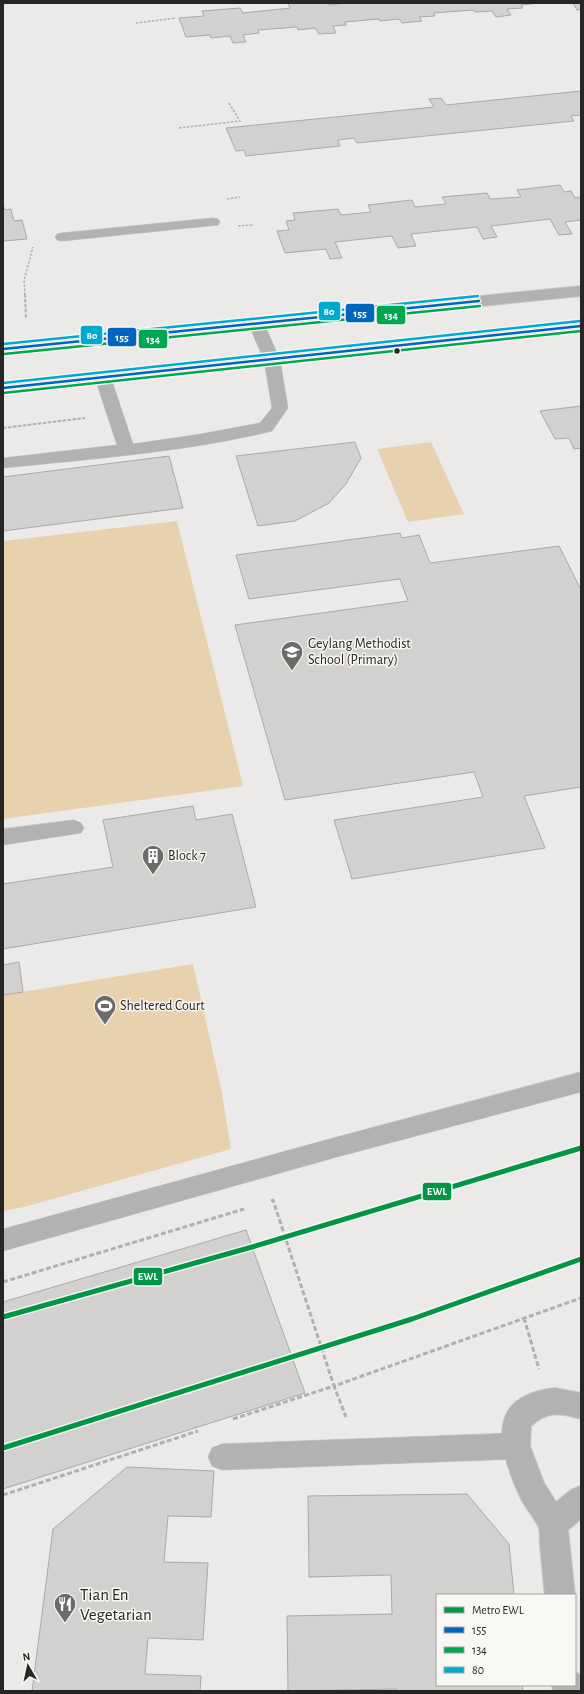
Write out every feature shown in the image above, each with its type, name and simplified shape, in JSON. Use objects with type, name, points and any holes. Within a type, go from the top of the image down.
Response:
[{"type":"main road","points":[[3,348],[189,331],[581,291]]},
{"type":"main road","points":[[3,388],[581,326]]},
{"type":"street","points":[[560,1594],[553,1524],[532,1492],[516,1446],[517,1420],[527,1410],[548,1401],[569,1402],[581,1406]]},
{"type":"street","points":[[553,1524],[581,1500]]},
{"type":"lane","points":[[62,237],[214,222]]},
{"type":"lane","points":[[3,463],[127,450],[216,438],[266,427],[280,408],[272,360],[256,323]]},
{"type":"lane","points":[[103,378],[127,450]]},
{"type":"lane","points":[[3,837],[74,828]]},
{"type":"lane","points":[[3,1240],[344,1145],[581,1082]]},
{"type":"lane","points":[[222,1457],[516,1446]]},
{"type":"path","points":[[136,23],[176,18]]},
{"type":"path","points":[[179,128],[240,122],[229,103]]},
{"type":"path","points":[[26,319],[24,280],[33,247]]},
{"type":"path","points":[[266,1203],[273,1200],[334,1386],[581,1298]]},
{"type":"path","points":[[3,1282],[251,1207]]},
{"type":"path","points":[[524,1318],[548,1401]]},
{"type":"shaded area","points":[[431,442],[464,514],[408,522],[377,449]]},
{"type":"shaded area","points":[[177,521],[243,786],[3,819],[3,541]]},
{"type":"shaded area","name":"Sheltered Court","points":[[193,964],[221,1088],[231,1149],[24,1207],[3,1211],[3,995]]},
{"type":"building","points":[[288,3],[328,3],[329,5],[346,3],[541,3],[521,5],[523,8],[507,9],[511,15],[496,17],[492,11],[475,12],[473,10],[434,13],[435,16],[419,17],[422,21],[402,23],[399,19],[345,22],[346,25],[333,26],[336,33],[319,34],[315,28],[298,30],[297,27],[258,30],[259,33],[243,35],[246,42],[233,43],[230,36],[211,38],[210,35],[186,37],[179,18],[204,16],[202,11],[240,8],[243,13],[290,8]]},
{"type":"building","points":[[573,3],[581,3],[581,9],[577,10]]},
{"type":"building","points":[[581,91],[581,115],[571,116],[574,121],[357,143],[354,138],[338,140],[340,146],[246,156],[244,150],[236,151],[226,128],[434,107],[429,99],[441,98],[446,105]]},
{"type":"building","points":[[560,185],[564,192],[571,191],[575,198],[581,197],[581,220],[565,222],[572,234],[559,235],[550,219],[491,226],[497,237],[483,239],[477,227],[411,234],[416,246],[398,248],[392,236],[335,242],[342,258],[330,259],[326,249],[285,253],[277,231],[289,230],[286,221],[295,220],[293,213],[338,209],[341,215],[371,212],[368,205],[412,200],[415,207],[446,204],[442,197],[487,193],[490,199],[521,197],[517,190]]},
{"type":"building","points":[[3,205],[5,210],[11,209],[14,221],[22,220],[27,239],[3,241]]},
{"type":"building","points":[[581,406],[581,448],[574,449],[569,438],[555,439],[540,411]]},
{"type":"building","points":[[355,442],[361,458],[346,484],[329,503],[295,521],[258,526],[236,456]]},
{"type":"building","points":[[169,456],[183,508],[3,531],[3,477]]},
{"type":"building","points":[[400,533],[402,538],[419,535],[430,563],[559,546],[581,590],[581,787],[524,796],[545,848],[352,879],[334,820],[483,797],[474,772],[285,800],[235,625],[408,601],[400,579],[249,599],[236,555]]},
{"type":"building","name":"Block 7","points":[[193,806],[196,820],[232,814],[256,907],[3,949],[3,884],[113,867],[103,820]]},
{"type":"building","points":[[19,962],[23,992],[3,995],[3,965]]},
{"type":"building","points":[[246,1230],[305,1393],[3,1489],[3,1302]]},
{"type":"building","points":[[127,1467],[214,1471],[211,1517],[168,1516],[164,1562],[208,1563],[203,1640],[148,1638],[145,1674],[201,1676],[200,1691],[32,1691],[53,1529]]},
{"type":"building","points":[[467,1494],[509,1544],[514,1594],[436,1594],[436,1686],[522,1686],[523,1691],[397,1691],[397,1689],[288,1691],[287,1616],[392,1614],[391,1575],[309,1577],[308,1496]]},
{"type":"metro line","name":"EWL","points":[[3,1317],[252,1247],[581,1148]]},
{"type":"metro line","name":"EWL","points":[[3,1448],[412,1319],[581,1259]]},
{"type":"transit line","name":"80","points":[[3,344],[478,296]]},
{"type":"transit line","name":"155","points":[[3,349],[479,301]]},
{"type":"transit line","name":"134","points":[[4,354],[480,306]]},
{"type":"transit line","name":"80","points":[[3,383],[580,321]]},
{"type":"transit line","name":"155","points":[[3,388],[581,326]]},
{"type":"transit line","name":"134","points":[[3,393],[581,331]]},
{"type":"place","name":"Geylang Methodist School (Primary)","points":[[292,672]]},
{"type":"place","name":"Block 7","points":[[153,876]]},
{"type":"place","name":"Sheltered Court","points":[[105,1026]]},
{"type":"place","name":"Tian En Vegetarian","points":[[65,1624]]}]
